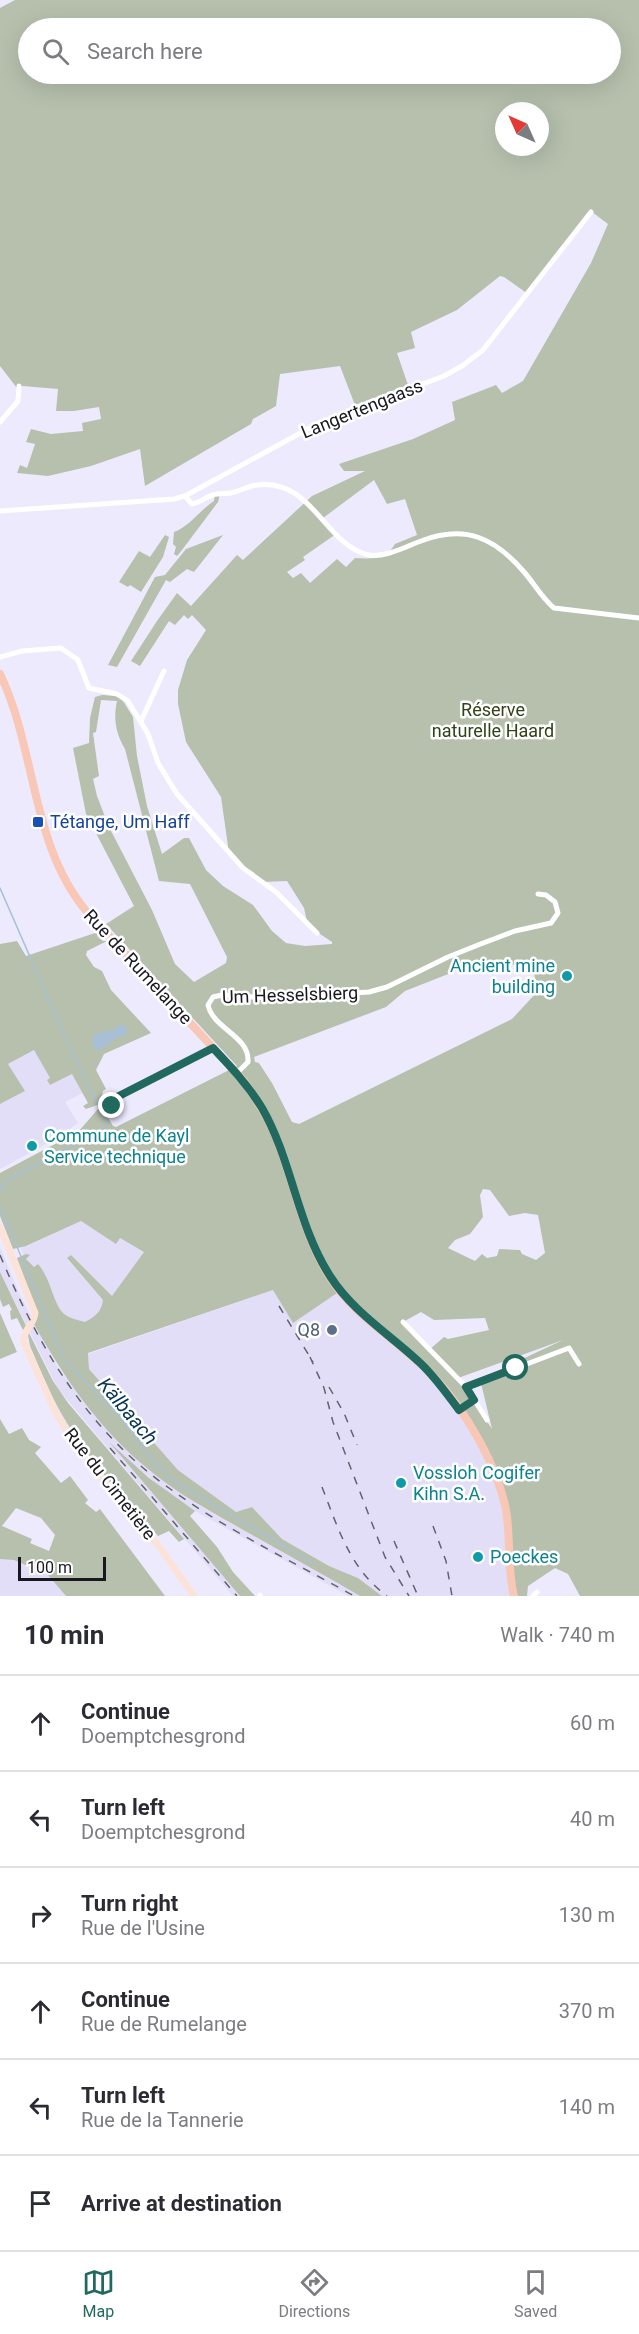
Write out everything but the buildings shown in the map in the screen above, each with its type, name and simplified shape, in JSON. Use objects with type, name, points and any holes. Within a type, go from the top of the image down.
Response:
[{"type":"main road","name":"Rue de Rumelange","points":[[0,674],[14,713],[48,842],[68,887],[93,919],[237,1073],[262,1108],[273,1130],[312,1242],[329,1276],[340,1291],[435,1378],[459,1410],[489,1460],[506,1511],[514,1596]]},
{"type":"main road","name":"Rue du Cimetière","points":[[0,1227],[35,1313],[24,1340],[56,1413],[71,1438],[158,1545],[194,1596]]},
{"type":"street","name":"Langertengaass","points":[[0,511],[174,499],[185,496],[317,424],[430,382],[462,366],[483,350],[591,212]]},
{"type":"street","points":[[0,422],[18,401],[19,386]]},
{"type":"street","points":[[185,496],[192,504],[215,494],[231,493],[257,485],[276,486],[307,501],[346,543],[369,555],[391,552],[441,534],[466,533],[480,537],[504,553],[554,608],[639,618]]},
{"type":"street","points":[[0,657],[22,651],[61,648],[78,660],[89,688],[117,694],[128,701],[141,721],[158,763],[177,794],[243,868],[276,892],[317,933]]},
{"type":"street","points":[[141,721],[164,671]]},
{"type":"street","name":"Um Hesselsbierg","points":[[237,1073],[248,1062],[248,1055],[241,1043],[214,1018],[208,1005],[213,997],[222,995],[270,998],[352,994],[387,987],[448,957],[515,931],[550,923],[558,914],[555,902],[546,895],[537,894]]},
{"type":"street","points":[[115,1098],[213,1048]]},
{"type":"street","points":[[403,1322],[466,1387],[487,1420]]},
{"type":"street","points":[[466,1387],[569,1348],[579,1364]]},
{"type":"street","points":[[459,1410],[474,1400]]},
{"type":"shaded area","points":[[34,1050],[50,1078],[50,1085],[72,1074],[83,1093],[65,1102],[78,1123],[59,1137],[0,1169],[0,1104],[25,1091],[8,1064]]},
{"type":"shaded area","points":[[81,1221],[115,1243],[120,1238],[144,1252],[112,1297],[71,1255],[67,1259],[103,1300],[101,1309],[95,1317],[71,1329],[26,1258],[30,1255],[24,1256],[20,1246],[27,1246]]},
{"type":"shaded area","points":[[0,1247],[20,1295],[56,1364],[96,1417],[128,1451],[153,1473],[199,1505],[360,1596],[348,1596],[195,1511],[170,1495],[113,1447],[240,1596],[233,1596],[58,1389],[0,1272]]},
{"type":"shaded area","points":[[273,1290],[340,1291],[418,1361],[473,1431],[502,1494],[513,1592],[510,1596],[382,1596],[358,1578],[329,1566],[282,1539],[252,1507],[236,1512],[178,1470],[89,1369],[88,1354]]},
{"type":"shaded area","points":[[0,1559],[14,1559],[47,1574],[66,1596],[0,1596]]},
{"type":"green space","name":"Réserve naturelle Haard","points":[[15,0],[639,0],[639,1596],[580,1596],[568,1574],[555,1568],[528,1586],[527,1596],[515,1596],[502,1494],[473,1431],[435,1378],[340,1291],[293,1323],[273,1290],[88,1353],[89,1369],[178,1470],[236,1512],[252,1507],[282,1539],[329,1566],[358,1578],[382,1596],[360,1596],[198,1504],[164,1481],[117,1441],[72,1385],[34,1324],[38,1315],[17,1258],[26,1254],[30,1255],[26,1259],[34,1267],[38,1264],[62,1312],[85,1322],[97,1313],[103,1300],[67,1258],[71,1255],[112,1296],[144,1252],[120,1238],[116,1244],[81,1221],[26,1246],[13,1249],[0,1216],[0,1173],[78,1132],[98,1109],[102,1107],[113,1126],[116,1127],[237,1066],[106,924],[134,906],[86,814],[73,748],[89,743],[90,718],[95,697],[116,696],[123,701],[133,717],[137,756],[147,806],[162,854],[184,838],[189,838],[206,870],[223,886],[253,905],[272,931],[286,943],[305,946],[332,944],[308,926],[304,908],[287,881],[263,882],[229,853],[221,797],[186,742],[178,704],[178,690],[187,660],[206,630],[192,615],[188,619],[184,615],[175,625],[169,621],[140,666],[131,661],[177,593],[191,606],[237,555],[243,560],[312,496],[365,471],[344,471],[339,464],[413,439],[455,420],[452,402],[496,385],[502,393],[523,381],[591,263],[608,224],[592,212],[528,294],[500,276],[457,310],[411,332],[415,348],[397,353],[408,385],[355,405],[340,366],[280,374],[276,406],[253,419],[251,424],[145,486],[140,449],[91,466],[48,476],[17,473],[20,465],[27,468],[35,444],[26,442],[31,429],[51,434],[83,431],[82,423],[101,419],[99,407],[56,411],[58,389],[23,386],[17,388],[0,366],[0,8]],"holes":[[[374,480],[387,504],[405,499],[417,535],[395,544],[383,556],[355,558],[346,567],[337,559],[310,583],[301,573],[293,578],[287,572],[305,560],[303,557],[336,534],[323,518]],[[101,700],[117,701],[115,714],[117,732],[125,749],[159,881],[190,884],[227,957],[226,963],[194,982],[175,964],[152,910],[109,827],[97,796],[93,779],[99,776],[93,733],[96,732]],[[484,960],[500,966],[520,964],[534,972],[537,992],[512,1019],[299,1124],[292,1122],[272,1083],[259,1063],[255,1062],[254,1057],[386,1007],[405,991]],[[483,1189],[490,1190],[509,1216],[525,1213],[538,1215],[545,1253],[536,1260],[522,1254],[520,1250],[499,1249],[497,1256],[487,1258],[482,1254],[475,1261],[448,1248],[455,1240],[470,1234],[483,1217],[480,1195]],[[421,1312],[434,1320],[485,1318],[489,1330],[448,1339],[444,1337],[429,1350],[403,1322]],[[563,1340],[480,1379],[492,1429],[458,1378]]]},
{"type":"green space","points":[[220,493],[218,502],[182,550],[177,556],[174,554],[176,547],[173,544],[174,532],[190,522],[214,501],[215,494]]},
{"type":"green space","points":[[165,535],[169,537],[163,557],[141,592],[130,585],[128,587],[119,582],[139,551],[150,557]]},
{"type":"green space","points":[[223,535],[194,572],[187,569],[170,582],[166,580],[117,667],[108,665],[155,577],[165,575],[186,549]]},
{"type":"green space","points":[[98,932],[98,936],[103,941],[107,941],[87,951],[86,955],[94,967],[102,971],[111,990],[151,1033],[104,1054],[96,1070],[106,1089],[103,1091],[100,1104],[86,1109],[83,1106],[88,1103],[72,1074],[50,1085],[47,1080],[50,1078],[34,1050],[8,1064],[25,1091],[0,1104],[0,944],[17,941],[26,956]]},
{"type":"green space","points":[[0,1272],[26,1326],[23,1330],[17,1318],[11,1320],[10,1311],[12,1310],[9,1304],[3,1307],[0,1299]]},
{"type":"green space","points":[[0,1313],[17,1352],[0,1359]]},
{"type":"green space","points":[[29,1333],[53,1381],[68,1403],[184,1539],[179,1542],[169,1531],[158,1536],[93,1462],[52,1397],[30,1346]]},
{"type":"green space","points":[[0,1419],[9,1434],[22,1428],[29,1440],[41,1447],[35,1453],[61,1483],[70,1476],[88,1500],[85,1503],[96,1512],[100,1509],[165,1596],[66,1596],[47,1574],[14,1560],[0,1559]],"holes":[[[16,1508],[41,1518],[55,1535],[49,1551],[30,1543],[32,1539],[2,1526]]]},
{"type":"green space","points":[[109,1442],[149,1478],[195,1511],[190,1516],[217,1547],[233,1572],[255,1596],[240,1596]]},
{"type":"water","points":[[119,1025],[127,1028],[126,1035],[118,1037],[98,1051],[92,1045],[94,1034],[114,1030]]},
{"type":"waterway","name":"Kälbaach","points":[[0,888],[65,1037],[107,1123],[106,1127],[8,1180],[0,1190]]},
{"type":"waterway","name":"Kälbaach","points":[[0,1206],[64,1359],[125,1423],[152,1460],[172,1480],[315,1564]]},
{"type":"railway","points":[[0,1255],[31,1322],[49,1353],[68,1384],[113,1440],[140,1465],[191,1503],[236,1531],[354,1596]]},
{"type":"railway","points":[[279,1306],[313,1362]]},
{"type":"railway","points":[[310,1357],[324,1388],[333,1422],[385,1557],[409,1596]]},
{"type":"railway","points":[[329,1387],[344,1413],[357,1445]]},
{"type":"railway","points":[[110,1448],[237,1596]]},
{"type":"railway","points":[[322,1487],[354,1560],[363,1573],[387,1596]]},
{"type":"railway","points":[[433,1526],[446,1561],[452,1596]]},
{"type":"railway","points":[[394,1541],[418,1596]]},
{"type":"place","name":"Tétange, Um Haff","points":[[38,822]]},
{"type":"place","name":"Ancient mine building","points":[[567,976]]},
{"type":"place","name":"Commune de Kayl Service technique","points":[[32,1146]]},
{"type":"place","name":"Q8","points":[[332,1330]]},
{"type":"place","name":"Vossloh Cogifer Kihn S.A.","points":[[401,1483]]},
{"type":"place","name":"Poeckes","points":[[478,1557]]},
{"type":"route","points":[[112,1106],[116,1103],[115,1098],[213,1048],[244,1081],[262,1108],[273,1130],[312,1242],[329,1276],[357,1309],[418,1361],[435,1378],[459,1410],[474,1400],[466,1387],[516,1368]]}]
